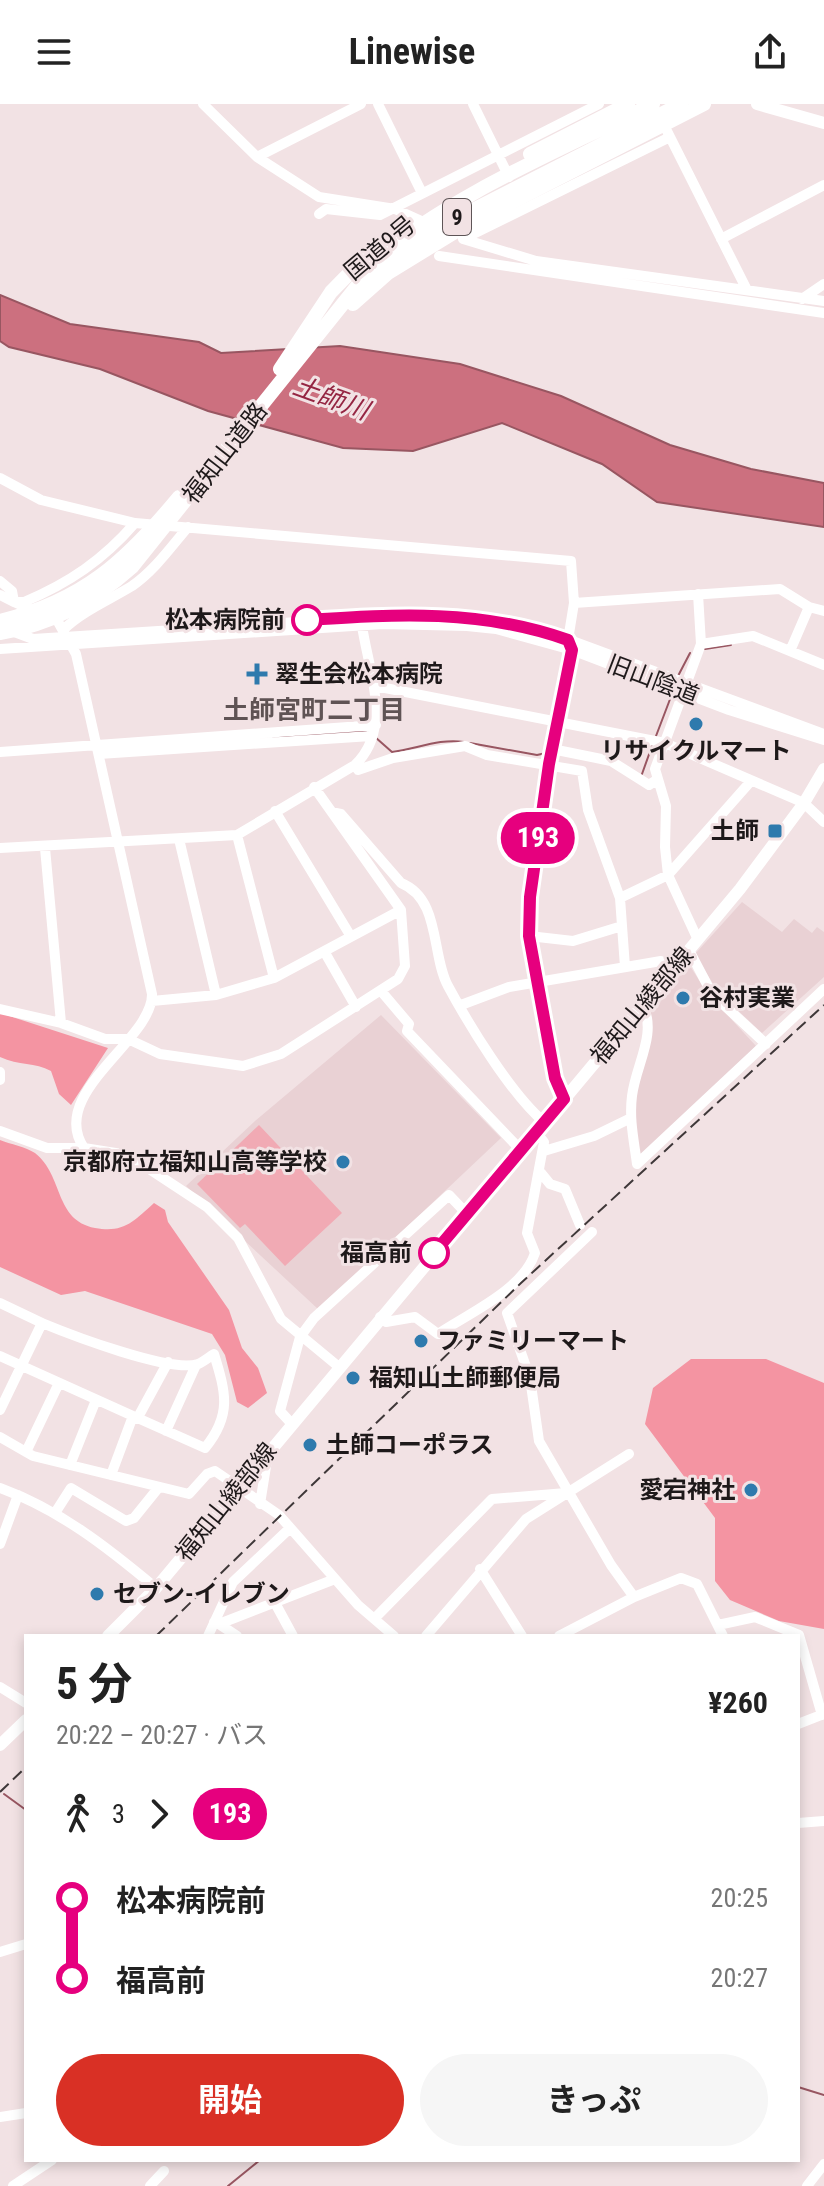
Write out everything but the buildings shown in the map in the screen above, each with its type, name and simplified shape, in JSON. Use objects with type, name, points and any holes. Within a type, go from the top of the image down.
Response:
[{"type":"highway","name":"国道9号","points":[[280,369],[331,292],[356,264],[425,211],[628,104]]},
{"type":"highway","name":"福知山道路","points":[[0,623],[64,599],[110,570],[156,524],[357,274],[423,221],[653,104]]},
{"type":"highway","name":"福知山道路","points":[[0,633],[41,624],[69,611],[96,596],[132,567],[353,290],[406,246],[482,203],[681,104]]},
{"type":"highway","name":"9","points":[[276,387],[362,294],[388,273],[529,193],[667,131],[704,104]]},
{"type":"main road","points":[[757,104],[824,123]]},
{"type":"main road","name":"福知山綾部線","points":[[110,1634],[156,1588],[698,940],[804,803],[824,769]]},
{"type":"main road","points":[[0,1745],[24,1722]]},
{"type":"street","points":[[203,104],[257,157],[319,197],[395,209],[463,239],[536,261],[824,301]]},
{"type":"street","points":[[257,157],[361,104]]},
{"type":"street","points":[[378,104],[422,193]]},
{"type":"street","points":[[473,104],[525,209]]},
{"type":"street","points":[[319,214],[326,209],[380,215],[599,104]]},
{"type":"street","points":[[463,239],[525,209],[667,131],[747,290]]},
{"type":"street","points":[[721,239],[824,185]]},
{"type":"street","points":[[463,239],[512,269]]},
{"type":"street","points":[[439,256],[824,313]]},
{"type":"street","points":[[802,299],[824,284]]},
{"type":"street","points":[[0,478],[41,500],[135,523],[571,561],[574,603],[570,645],[530,897],[529,936],[555,1078],[564,1099]]},
{"type":"street","points":[[6,599],[24,602],[78,577],[113,549],[135,523]]},
{"type":"street","points":[[65,637],[116,592],[130,587],[152,569],[188,527]]},
{"type":"street","points":[[0,581],[6,599],[57,620],[76,654],[152,1001],[128,1039],[85,1094],[75,1126],[84,1148]]},
{"type":"street","points":[[574,603],[780,589],[809,607],[824,611]]},
{"type":"street","points":[[698,594],[701,644],[655,769],[666,806],[668,875],[698,940]]},
{"type":"street","points":[[790,651],[809,607]]},
{"type":"street","points":[[0,623],[18,636],[33,639],[439,613],[504,621],[824,734]]},
{"type":"street","points":[[0,649],[65,637],[440,623],[481,627],[570,645]]},
{"type":"street","points":[[0,848],[45,848],[119,840],[237,835],[355,765],[369,751],[374,730],[375,686],[369,675],[362,626]]},
{"type":"street","points":[[701,644],[753,636],[824,665]]},
{"type":"street","points":[[375,686],[665,743],[804,803],[824,822]]},
{"type":"street","name":"旧山陰道","points":[[685,686],[743,715],[824,740]]},
{"type":"street","points":[[0,752],[98,749],[374,730]]},
{"type":"street","points":[[355,765],[358,770],[393,758],[465,746],[487,755],[582,771],[588,810],[620,898],[625,967]]},
{"type":"street","points":[[552,749],[611,761],[649,785],[658,779]]},
{"type":"street","points":[[620,898],[668,875],[751,781]]},
{"type":"street","points":[[0,1009],[61,1023],[105,1039],[128,1039],[160,1054],[243,1066],[281,1054],[398,979],[405,966],[401,910],[314,787]]},
{"type":"street","points":[[275,811],[350,935]]},
{"type":"street","points":[[332,812],[341,814],[401,883],[411,887],[424,905],[436,936],[446,984],[540,1127],[544,1142],[541,1173],[527,1233],[535,1253],[531,1265],[520,1277],[438,1334],[415,1317],[386,1322],[380,1317]]},
{"type":"street","points":[[237,835],[274,978]]},
{"type":"street","points":[[179,839],[216,995]]},
{"type":"street","points":[[45,848],[61,1023]]},
{"type":"street","points":[[152,1001],[216,995],[274,978],[401,910]]},
{"type":"street","points":[[529,936],[573,941],[622,926]]},
{"type":"street","points":[[689,950],[712,994],[766,1044]]},
{"type":"street","points":[[324,951],[356,1007]]},
{"type":"street","points":[[461,1005],[537,981],[661,961],[674,967]]},
{"type":"street","points":[[643,1005],[648,1017],[648,1038],[632,1093],[631,1118],[637,1164],[824,989]]},
{"type":"street","points":[[381,991],[409,1024],[407,1031],[425,1054],[515,1144]]},
{"type":"street","points":[[0,1072],[0,1080]]},
{"type":"street","points":[[544,1151],[594,1136],[631,1118]]},
{"type":"street","points":[[0,1131],[47,1148],[84,1148],[128,1155],[207,1207],[238,1238],[281,1319],[339,1367]]},
{"type":"street","points":[[541,1173],[550,1184],[565,1189],[580,1225]]},
{"type":"street","points":[[291,1423],[280,1411],[300,1337],[314,1318],[449,1195],[467,1214]]},
{"type":"street","points":[[592,1232],[507,1313],[530,1378],[539,1441],[634,1597]]},
{"type":"street","points":[[0,1303],[75,1336],[168,1362],[196,1365]]},
{"type":"street","points":[[0,1410],[42,1323]]},
{"type":"street","points":[[0,1356],[135,1418],[205,1448],[225,1415],[224,1393],[214,1354],[196,1365],[166,1431]]},
{"type":"street","points":[[111,1475],[135,1418],[168,1362]]},
{"type":"street","points":[[26,1452],[59,1383]]},
{"type":"street","points":[[70,1465],[96,1400]]},
{"type":"street","points":[[0,1437],[26,1452],[189,1494],[207,1474],[215,1471],[279,1515],[288,1530],[392,1634]]},
{"type":"street","points":[[260,1504],[268,1452]]},
{"type":"street","points":[[428,1634],[480,1569],[526,1519],[629,1454]]},
{"type":"street","points":[[55,1513],[71,1488],[126,1521],[134,1518],[159,1487]]},
{"type":"street","points":[[0,1488],[55,1513],[103,1544],[156,1588]]},
{"type":"street","points":[[375,1618],[492,1499],[568,1493]]},
{"type":"street","points":[[0,1544],[18,1495]]},
{"type":"street","points":[[209,1634],[233,1582],[288,1530]]},
{"type":"street","points":[[480,1569],[521,1634]]},
{"type":"street","points":[[563,1634],[634,1597],[681,1578],[697,1584],[722,1634]]},
{"type":"street","points":[[217,1623],[335,1579]]},
{"type":"street","points":[[274,1601],[292,1634]]},
{"type":"street","points":[[718,1625],[755,1617],[797,1634]]},
{"type":"street","points":[[217,1623],[234,1634]]},
{"type":"street","points":[[800,1638],[823,1714],[800,1723]]},
{"type":"street","points":[[0,1687],[24,1702]]},
{"type":"street","points":[[800,1823],[824,1821]]},
{"type":"street","points":[[0,1952],[24,1945]]},
{"type":"street","points":[[0,2117],[24,2113]]},
{"type":"street","points":[[13,2186],[49,2162]]},
{"type":"street","points":[[807,2186],[824,2164]]},
{"type":"street","points":[[150,2186],[164,2171]]},
{"type":"shaded area","points":[[742,902],[782,932],[794,919],[812,933],[817,927],[824,932],[824,977],[762,1033],[718,992],[695,954]]},
{"type":"shaded area","name":"谷村実業","points":[[688,963],[708,994],[756,1046],[642,1156],[638,1154],[629,1102],[647,1038],[647,1008]]},
{"type":"shaded area","points":[[0,1013],[108,1048],[71,1105],[59,1094],[51,1071],[0,1057]]},
{"type":"shaded area","name":"京都府立福知山高等学校","points":[[381,1015],[501,1138],[319,1310],[186,1186],[255,1121]]},
{"type":"shaded area","points":[[259,1125],[342,1213],[285,1266],[245,1224],[240,1228],[197,1184]]},
{"type":"shaded area","points":[[0,1140],[35,1153],[44,1162],[66,1207],[82,1223],[95,1228],[114,1229],[134,1221],[154,1203],[165,1210],[168,1222],[229,1310],[242,1348],[258,1368],[267,1393],[248,1408],[237,1402],[225,1355],[212,1334],[85,1291],[61,1295],[0,1267]]},
{"type":"shaded area","name":"愛宕神社","points":[[691,1359],[766,1359],[824,1383],[824,1629],[779,1621],[730,1600],[715,1581],[715,1518],[645,1424],[653,1388]]},
{"type":"water","name":"土師川","points":[[0,295],[70,324],[199,342],[221,353],[340,346],[460,364],[561,396],[670,445],[751,469],[824,483],[824,527],[657,502],[602,464],[502,423],[413,451],[343,448],[208,411],[100,369],[9,347],[0,341]]},
{"type":"waterway","points":[[705,649],[731,645]]},
{"type":"waterway","points":[[678,676],[690,653]]},
{"type":"waterway","points":[[656,736],[672,694]]},
{"type":"waterway","points":[[273,737],[366,731]]},
{"type":"waterway","points":[[375,737],[392,752],[437,743],[464,742]]},
{"type":"waterway","points":[[470,743],[537,755],[546,753]]},
{"type":"waterway","points":[[642,774],[652,746]]},
{"type":"waterway","points":[[4,1794],[24,1809]]},
{"type":"waterway","points":[[800,2088],[824,2095]]},
{"type":"waterway","points":[[228,2186],[258,2162]]},
{"type":"railway","points":[[158,1634],[521,1283],[824,1005]]},
{"type":"railway","points":[[0,1792],[24,1769]]},
{"type":"bus line","name":"193","points":[[307,620],[439,613],[504,621],[548,632],[568,640],[572,650],[549,764],[530,897],[529,936],[555,1078],[564,1099],[434,1253]]},
{"type":"place","name":"松本病院前","points":[[307,620]]},
{"type":"place","name":"翠生会松本病院","points":[[257,674]]},
{"type":"place","name":"リサイクルマート","points":[[696,724]]},
{"type":"place","name":"土師","points":[[775,831]]},
{"type":"place","name":"谷村実業","points":[[683,998]]},
{"type":"place","name":"京都府立福知山高等学校","points":[[343,1162]]},
{"type":"place","name":"福高前","points":[[434,1253]]},
{"type":"place","name":"ファミリーマート","points":[[421,1341]]},
{"type":"place","name":"福知山土師郵便局","points":[[353,1378]]},
{"type":"place","name":"土師コーポラス","points":[[310,1445]]},
{"type":"place","name":"愛宕神社","points":[[751,1490]]},
{"type":"place","name":"セブン-イレブン","points":[[97,1594]]},
{"type":"district","name":"土師宮町二丁目","points":[[314,710]]}]
